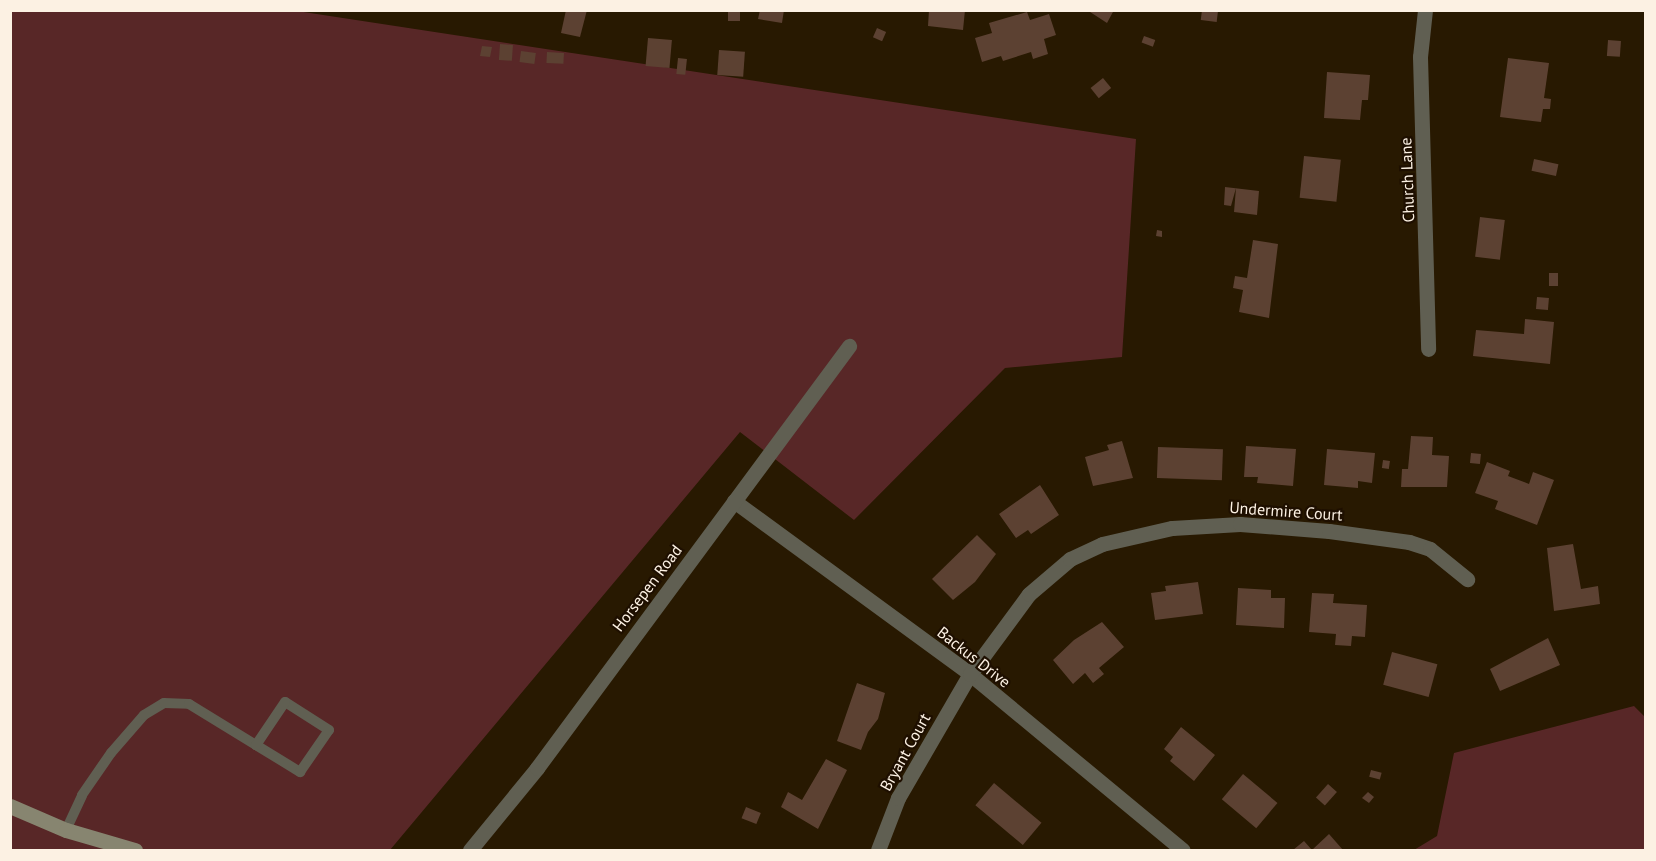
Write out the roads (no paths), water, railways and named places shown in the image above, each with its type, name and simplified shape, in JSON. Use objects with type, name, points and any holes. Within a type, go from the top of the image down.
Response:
[{"type":"street","name":"Church Lane","points":[[1425,10],[1420,57],[1428,349]]},
{"type":"street","name":"Horsepen Road","points":[[470,850],[537,768],[849,345]]},
{"type":"street","name":"Backus Drive","points":[[734,501],[969,675],[1183,850]]},
{"type":"street","name":"Undermire Court","points":[[969,675],[1029,594],[1048,576],[1070,559],[1132,534],[1240,524],[1341,533],[1430,549],[1467,579]]},
{"type":"street","name":"Bryant Court","points":[[878,850],[898,798],[969,675]]},
{"type":"street","points":[[10,806],[66,830],[135,850]]},
{"type":"lane","points":[[66,830],[82,795],[111,753],[144,715],[164,703],[189,704],[300,772],[328,730],[285,702],[256,745]]}]
